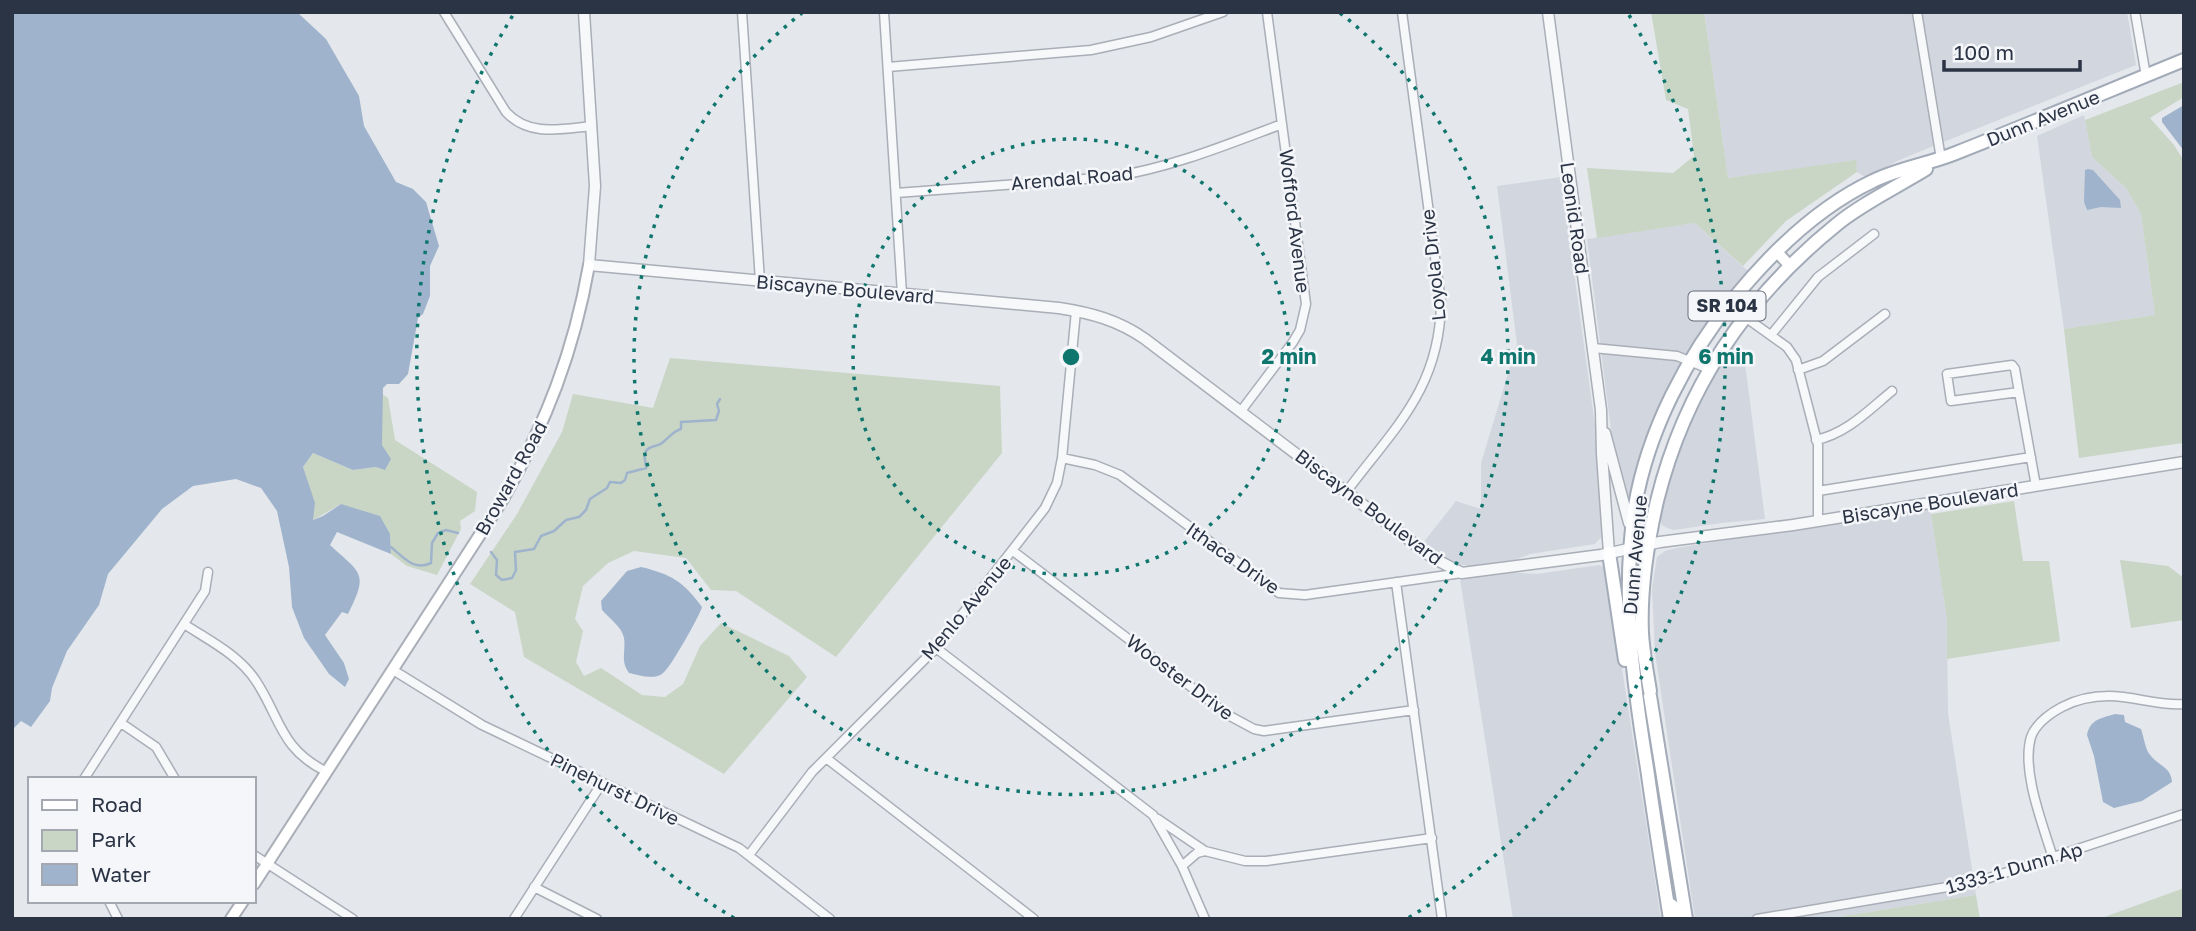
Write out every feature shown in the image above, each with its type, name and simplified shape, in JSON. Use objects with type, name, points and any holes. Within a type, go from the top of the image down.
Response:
[{"type":"main road","name":"Dunn Avenue","points":[[1670,919],[1638,713],[1629,628],[1636,505],[1646,462],[1667,406],[1690,361],[1722,313],[1777,252],[1815,219],[1874,180],[1941,159],[2184,60]]},
{"type":"main road","name":"Dunn Avenue","points":[[1686,919],[1642,627],[1646,545],[1677,434],[1709,369],[1745,317],[1790,266],[1837,224],[1941,159]]},
{"type":"main road","points":[[1777,252],[1790,266]]},
{"type":"main road","name":"Broward Road","points":[[256,881],[503,499],[536,438],[566,365],[589,265]]},
{"type":"main road","points":[[1609,553],[1631,697],[1638,713]]},
{"type":"main road","points":[[1642,741],[1652,748],[1655,763],[1663,776]]},
{"type":"main road","points":[[1667,901],[1674,906],[1679,919]]},
{"type":"main road","points":[[231,919],[242,903]]},
{"type":"street","points":[[444,12],[506,112],[515,121],[538,130],[592,127]]},
{"type":"street","name":"Broward Road","points":[[584,12],[595,186],[589,265]]},
{"type":"street","points":[[742,12],[760,281]]},
{"type":"street","points":[[884,12],[902,294]]},
{"type":"street","points":[[888,67],[1091,50],[1151,37],[1223,12]]},
{"type":"street","name":"Wofford Avenue","points":[[1241,411],[1293,342],[1300,330],[1306,304],[1267,12]]},
{"type":"street","name":"Loyola Drive","points":[[1347,491],[1420,392],[1433,362],[1440,331],[1441,302],[1402,12]]},
{"type":"street","name":"Leonid Road","points":[[1548,12],[1602,424],[1609,553]]},
{"type":"street","points":[[1917,12],[1941,159]]},
{"type":"street","points":[[2135,12],[2146,76]]},
{"type":"street","name":"Arendal Road","points":[[896,192],[1135,173],[1189,158],[1282,124]]},
{"type":"street","points":[[1771,335],[1818,277],[1874,234]]},
{"type":"street","name":"Biscayne Boulevard","points":[[589,265],[1076,311],[1103,317],[1131,329],[1433,558],[1462,573],[1609,553],[1646,545],[2184,462]]},
{"type":"street","name":"Menlo Avenue","points":[[749,855],[826,758],[936,648],[1013,551],[1053,495],[1062,458],[1076,311]]},
{"type":"street","points":[[1798,370],[1824,361],[1885,314]]},
{"type":"street","points":[[1745,317],[1791,352],[1798,370],[1819,455],[1818,520]]},
{"type":"street","points":[[1593,348],[1677,356],[1709,369]]},
{"type":"street","points":[[2019,392],[1951,401],[1947,374],[2012,365],[2015,369],[2036,486]]},
{"type":"street","points":[[1816,440],[1845,429],[1892,391]]},
{"type":"street","name":"Leonid Road","points":[[1602,424],[1629,515],[1632,548]]},
{"type":"street","points":[[1818,491],[2031,457]]},
{"type":"street","name":"Ithaca Drive","points":[[1062,458],[1095,465],[1120,475],[1279,593],[1305,595],[1462,573]]},
{"type":"street","name":"Wooster Drive","points":[[1013,551],[1228,715],[1254,729],[1264,731],[1413,710]]},
{"type":"street","points":[[86,777],[205,591],[208,572]]},
{"type":"street","points":[[1396,582],[1442,919]]},
{"type":"street","points":[[184,624],[232,655],[244,666],[256,680],[285,737],[306,760],[327,772]]},
{"type":"street","points":[[936,648],[1153,815],[1205,851],[1245,861],[1266,860],[1432,838]]},
{"type":"street","name":"Pinehurst Drive","points":[[393,670],[482,724],[749,855],[830,919]]},
{"type":"street","points":[[2053,858],[2034,796],[2030,773],[2029,747],[2039,724],[2051,713],[2069,704],[2109,696],[2167,705],[2184,704]]},
{"type":"street","points":[[121,723],[156,747],[174,777]]},
{"type":"street","points":[[826,758],[1034,919]]},
{"type":"street","points":[[514,919],[602,783]]},
{"type":"street","name":"1333-1 Dunn Ap","points":[[1757,919],[1977,882],[2184,814]]},
{"type":"street","points":[[1153,815],[1182,866],[1205,919]]},
{"type":"street","points":[[1182,866],[1197,853],[1205,851]]},
{"type":"street","points":[[256,856],[353,919]]},
{"type":"street","points":[[534,887],[597,919]]},
{"type":"street","points":[[110,903],[118,919]]},
{"type":"shaded area","points":[[1704,12],[2127,12],[2136,65],[1897,161],[1867,178],[1857,172],[1855,161],[1728,178]]},
{"type":"shaded area","points":[[2084,115],[2092,157],[2126,188],[2141,214],[2155,315],[2064,329],[2037,136]]},
{"type":"shaded area","points":[[1561,177],[1599,455],[1604,534],[1595,544],[1530,554],[1515,560],[1470,566],[1451,563],[1423,543],[1456,501],[1481,509],[1481,463],[1517,344],[1497,186]]},
{"type":"shaded area","points":[[1695,223],[1749,272],[1703,329],[1671,385],[1629,502],[1612,438],[1587,239]]},
{"type":"shaded area","points":[[1732,342],[1744,355],[1765,519],[1674,530],[1667,528],[1662,525],[1659,514],[1677,451],[1702,393]]},
{"type":"shaded area","points":[[1930,507],[1947,620],[1948,713],[1976,895],[1825,919],[1695,919],[1655,653],[1652,589],[1657,557],[1676,548]]},
{"type":"shaded area","points":[[1599,565],[1607,572],[1661,919],[1513,919],[1460,579],[1506,572],[1537,574]]},
{"type":"green space","points":[[1651,12],[1704,12],[1728,178],[1856,160],[1857,172],[1786,221],[1743,266],[1695,223],[1597,238],[1587,168],[1673,173],[1694,156],[1688,109],[1666,100]]},
{"type":"green space","points":[[2184,82],[2184,97],[2150,118],[2184,161],[2183,443],[2079,458],[2064,329],[2155,315],[2141,214],[2126,188],[2092,157],[2085,120]]},
{"type":"green space","points":[[670,358],[1000,386],[1002,453],[836,657],[736,591],[711,590],[686,558],[634,551],[608,563],[583,586],[575,619],[583,631],[576,662],[584,676],[601,668],[642,695],[665,697],[683,684],[700,646],[721,623],[789,656],[807,677],[724,774],[524,657],[515,612],[470,584],[517,514],[562,432],[573,394],[653,408]]},
{"type":"green space","points":[[382,394],[388,398],[395,440],[477,492],[475,511],[460,521],[461,529],[437,575],[407,566],[391,554],[390,534],[341,504],[313,520],[303,467],[313,453],[353,470],[376,467],[382,445]]},
{"type":"green space","points":[[2014,501],[2023,561],[2049,561],[2060,641],[1947,659],[1947,620],[1931,514]]},
{"type":"green space","points":[[2120,560],[2168,566],[2184,578],[2184,620],[2131,628]]},
{"type":"green space","points":[[2184,888],[2184,918],[2099,919]]},
{"type":"green space","points":[[1976,895],[1980,919],[1825,919]]},
{"type":"water","points":[[12,12],[297,12],[326,39],[359,96],[364,126],[396,182],[413,189],[426,202],[439,246],[430,266],[430,296],[423,314],[418,318],[408,374],[399,384],[387,384],[383,388],[382,445],[391,459],[385,470],[376,467],[353,470],[313,453],[303,467],[315,503],[313,520],[341,504],[380,516],[390,534],[391,554],[337,532],[330,545],[355,569],[360,581],[348,614],[342,612],[325,635],[344,663],[349,679],[345,687],[329,674],[304,638],[292,607],[289,567],[277,511],[261,488],[236,479],[193,486],[162,509],[108,574],[99,605],[67,651],[52,688],[50,701],[31,727],[21,721],[12,730]]},
{"type":"water","points":[[2184,105],[2184,151],[2162,122],[2162,118]]},
{"type":"water","points":[[2085,170],[2093,170],[2120,200],[2121,208],[2101,207],[2087,210],[2084,202]]},
{"type":"water","points":[[641,567],[676,580],[702,607],[666,671],[654,677],[629,673],[624,660],[623,634],[602,610],[601,601],[627,571]]},
{"type":"water","points":[[2115,714],[2124,715],[2125,722],[2141,729],[2149,753],[2167,770],[2172,782],[2142,801],[2114,808],[2103,802],[2087,735],[2094,722]]},
{"type":"waterway","points":[[491,552],[497,560],[496,575],[502,580],[512,578],[516,570],[515,552],[534,549],[541,536],[554,531],[566,520],[579,517],[586,510],[590,499],[607,488],[610,482],[621,483],[627,473],[646,468],[646,451],[681,429],[681,422],[716,420],[720,399]]},
{"type":"waterway","points":[[391,547],[410,562],[425,565],[431,563],[432,543],[438,533],[446,530],[458,533]]}]
